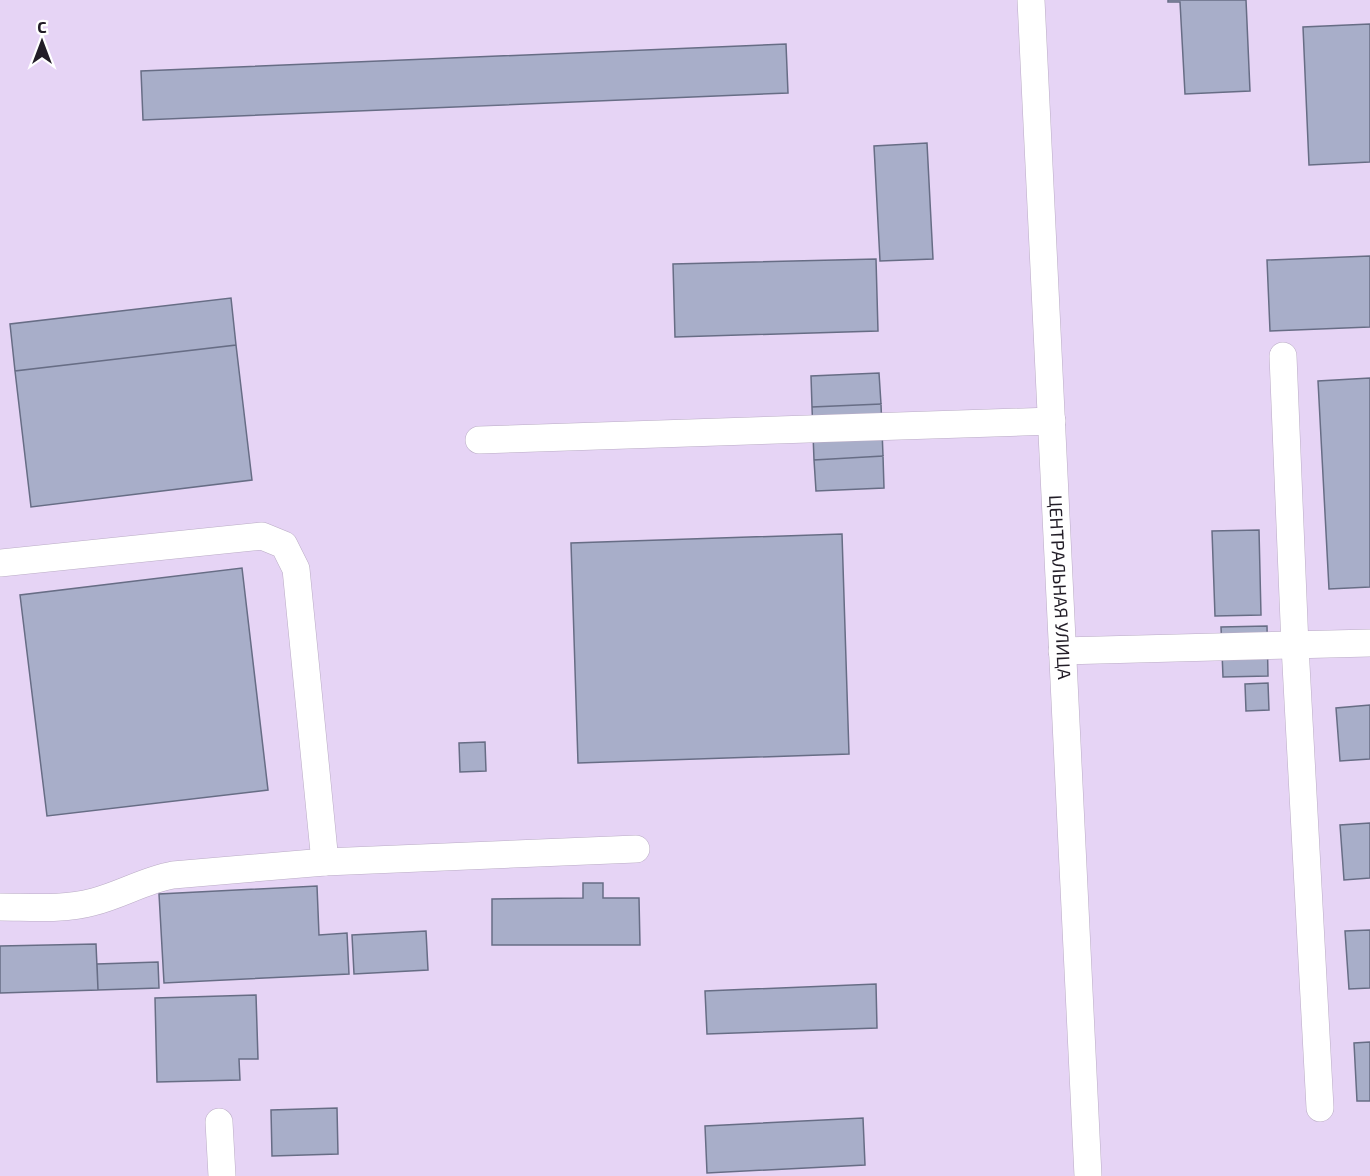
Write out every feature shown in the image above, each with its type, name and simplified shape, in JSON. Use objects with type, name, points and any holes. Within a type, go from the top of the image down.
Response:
[{"type":"street","name":"ЦЕНТРАЛЬНАЯ УЛИЦА","points":[[1031,0],[1088,1176]]},
{"type":"street","points":[[1283,356],[1295,646],[1320,1108]]},
{"type":"street","points":[[479,440],[1052,421]]},
{"type":"street","points":[[0,563],[262,536],[284,545],[296,569],[325,862]]},
{"type":"street","points":[[1062,651],[1370,643]]},
{"type":"street","points":[[0,908],[78,906],[165,876],[325,862],[636,849]]},
{"type":"street","points":[[219,1122],[222,1176]]},
{"type":"shaded area","points":[[0,0],[1370,0],[1370,1176],[0,1176]]},
{"type":"building","points":[[1168,0],[1246,0],[1250,91],[1185,94],[1180,2],[1168,2]]},
{"type":"building","points":[[1370,24],[1370,162],[1309,165],[1303,27]]},
{"type":"building","points":[[786,44],[788,93],[143,120],[141,71]]},
{"type":"building","points":[[927,143],[933,259],[880,261],[874,146]]},
{"type":"building","points":[[1370,256],[1370,327],[1270,331],[1267,260]]},
{"type":"building","points":[[876,259],[878,331],[675,337],[673,264]]},
{"type":"building","points":[[231,298],[236,345],[15,371],[10,324]]},
{"type":"building","points":[[236,345],[252,480],[31,507],[15,371]]},
{"type":"building","points":[[879,373],[881,404],[812,407],[811,376]]},
{"type":"building","points":[[1370,378],[1370,587],[1329,589],[1318,381]]},
{"type":"building","points":[[881,404],[883,456],[814,460],[812,407]]},
{"type":"building","points":[[883,456],[884,488],[816,491],[814,460]]},
{"type":"building","points":[[1259,530],[1261,615],[1215,616],[1212,531]]},
{"type":"building","points":[[842,534],[849,754],[578,763],[571,543]]},
{"type":"building","points":[[242,568],[268,790],[47,816],[20,595]]},
{"type":"building","points":[[1267,626],[1268,676],[1223,677],[1221,627]]},
{"type":"building","points":[[1268,683],[1269,710],[1246,711],[1245,684]]},
{"type":"building","points":[[1370,705],[1370,759],[1340,761],[1336,708]]},
{"type":"building","points":[[485,742],[486,771],[460,772],[459,743]]},
{"type":"building","points":[[1370,823],[1370,878],[1344,880],[1340,825]]},
{"type":"building","points":[[583,883],[603,883],[603,898],[639,898],[640,945],[492,945],[492,899],[583,898]]},
{"type":"building","points":[[317,886],[319,935],[347,933],[349,974],[164,983],[159,894]]},
{"type":"building","points":[[1370,930],[1370,988],[1349,989],[1345,931]]},
{"type":"building","points":[[426,931],[428,970],[354,974],[352,935]]},
{"type":"building","points":[[96,944],[98,990],[0,993],[0,946]]},
{"type":"building","points":[[158,962],[159,988],[98,990],[97,964]]},
{"type":"building","points":[[876,984],[877,1028],[707,1034],[705,991]]},
{"type":"building","points":[[256,995],[258,1059],[239,1059],[240,1080],[157,1082],[155,998]]},
{"type":"building","points":[[1370,1042],[1370,1101],[1357,1101],[1354,1043]]},
{"type":"building","points":[[337,1108],[338,1154],[272,1156],[271,1110]]},
{"type":"building","points":[[863,1118],[865,1165],[707,1173],[705,1126]]}]
